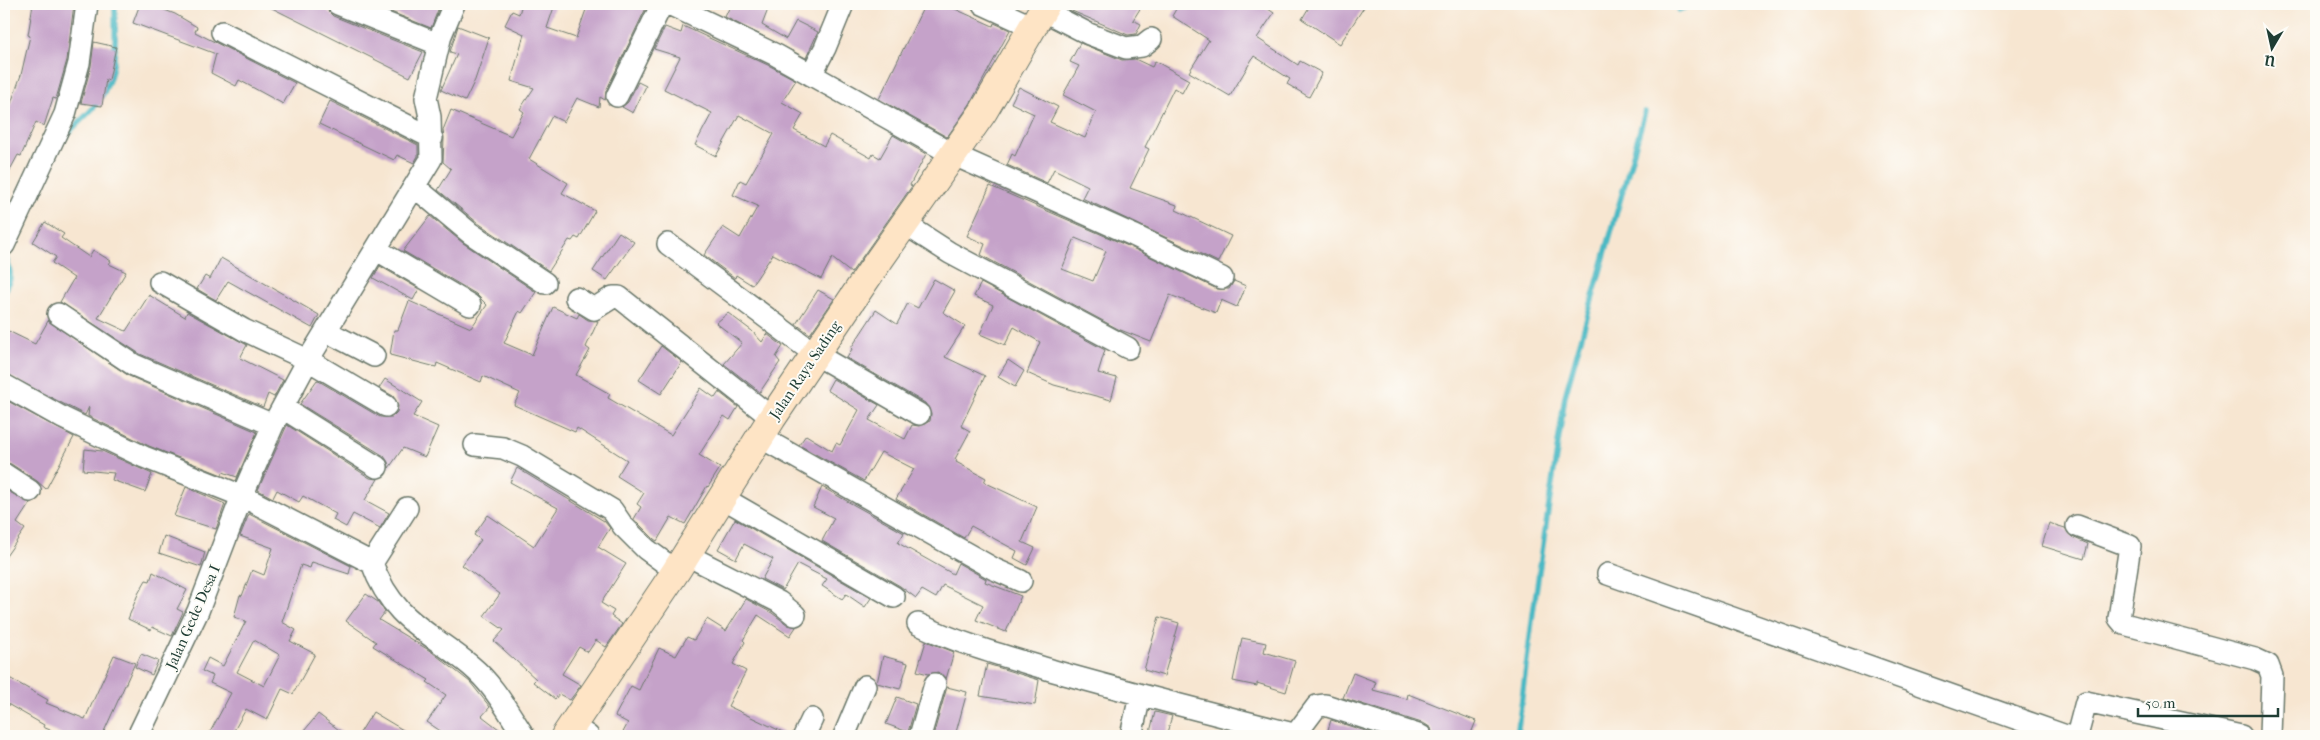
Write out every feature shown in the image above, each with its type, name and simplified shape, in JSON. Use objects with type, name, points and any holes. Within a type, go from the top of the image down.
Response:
[{"type":"street","points":[[4,245],[65,114],[79,63],[87,4]]},
{"type":"street","points":[[338,4],[438,44]]},
{"type":"street","name":"Jalan Gede Desa I","points":[[138,736],[198,612],[242,496],[278,416],[308,360],[352,286],[377,250],[431,159],[432,138],[426,98],[438,44],[454,4]]},
{"type":"street","points":[[617,96],[662,4]]},
{"type":"street","points":[[668,4],[776,55],[954,155],[1133,235],[1222,278]]},
{"type":"street","points":[[811,75],[825,48],[843,4]]},
{"type":"street","points":[[983,4],[1040,14],[1126,48],[1142,46],[1151,38]]},
{"type":"street","name":"Jalan Raya Sading","points":[[575,733],[766,428],[983,112],[1040,14]]},
{"type":"street","points":[[222,32],[432,138]]},
{"type":"street","points":[[414,187],[456,222],[545,284]]},
{"type":"street","points":[[905,224],[950,253],[1128,348]]},
{"type":"street","points":[[668,244],[815,354],[919,414]]},
{"type":"street","points":[[377,250],[470,305]]},
{"type":"street","points":[[160,282],[244,330],[308,360],[386,406]]},
{"type":"street","points":[[576,298],[594,309],[613,297],[619,297],[766,428],[994,569],[1021,581]]},
{"type":"street","points":[[58,314],[134,365],[278,416],[377,467]]},
{"type":"street","points":[[326,330],[374,356]]},
{"type":"street","points":[[4,385],[63,418],[144,457],[242,496],[372,563],[378,580],[393,604],[415,625],[471,666],[494,689],[524,736]]},
{"type":"street","points":[[475,445],[503,448],[522,456],[612,510],[623,526],[646,548],[778,602],[796,615]]},
{"type":"street","points":[[4,474],[30,491]]},
{"type":"street","points":[[723,498],[894,597]]},
{"type":"street","points":[[372,563],[407,508]]},
{"type":"street","points":[[2078,526],[2130,546],[2119,618],[2124,624],[2245,656],[2268,665],[2272,676],[2270,736]]},
{"type":"street","points":[[1608,574],[2066,736]]},
{"type":"street","points":[[918,624],[941,635],[999,654],[1140,696],[1296,734],[1317,706],[1325,706],[1421,736]]},
{"type":"street","points":[[920,736],[935,684]]},
{"type":"street","points":[[844,736],[865,686]]},
{"type":"street","points":[[1131,736],[1140,696]]},
{"type":"street","points":[[2077,736],[2086,702],[2241,736]]},
{"type":"building","points":[[33,4],[74,4],[67,60],[56,99],[53,98],[44,126],[36,122],[21,156],[18,155],[4,181],[4,123],[21,75],[30,36],[28,35]]},
{"type":"building","points":[[140,4],[149,4],[175,14],[197,27],[195,32],[295,83],[283,104],[239,80],[236,86],[211,73],[216,54],[133,23]]},
{"type":"building","points":[[264,4],[326,4],[328,11],[333,16],[423,52],[410,77]]},
{"type":"building","points":[[371,4],[432,4],[439,7],[431,28]]},
{"type":"building","points":[[522,4],[555,4],[547,28],[576,38],[588,4],[648,4],[606,91],[605,100],[600,97],[599,107],[577,98],[564,122],[552,116],[529,159],[568,183],[562,193],[595,211],[579,239],[575,237],[572,241],[569,240],[549,271],[478,223],[438,190],[451,169],[443,162],[443,130],[451,110],[511,136],[524,112],[520,109],[534,88],[511,81],[524,34],[505,25],[512,11],[519,14]]},
{"type":"building","points":[[731,4],[770,4],[762,25],[786,39],[796,21],[818,32],[806,58],[725,17]]},
{"type":"building","points":[[925,4],[944,4],[993,26],[994,23],[1010,30],[970,104],[947,137],[879,99]]},
{"type":"building","points":[[1075,4],[1143,4],[1133,20],[1141,24],[1136,34],[1128,35],[1072,11]]},
{"type":"building","points":[[1179,4],[1261,4],[1274,13],[1257,38],[1298,65],[1300,61],[1322,73],[1309,97],[1287,84],[1290,79],[1254,56],[1230,96],[1189,72],[1209,40],[1172,16]]},
{"type":"building","points":[[1311,4],[1366,4],[1340,44],[1302,19]]},
{"type":"building","points":[[458,26],[489,38],[475,80],[465,101],[441,90],[457,54],[450,52]]},
{"type":"building","points":[[683,26],[796,80],[782,102],[803,114],[794,130],[824,146],[830,135],[871,158],[873,154],[880,158],[893,135],[926,154],[910,185],[912,186],[851,273],[832,258],[821,279],[773,254],[752,285],[736,275],[735,278],[704,255],[723,227],[740,238],[758,206],[733,195],[740,180],[746,183],[774,134],[739,115],[716,156],[695,145],[712,113],[664,89],[680,57],[654,49],[665,27],[681,33]]},
{"type":"building","points":[[94,42],[116,47],[109,80],[106,79],[102,106],[81,103],[91,66]]},
{"type":"building","points":[[1080,43],[1122,60],[1135,59],[1152,67],[1155,61],[1189,80],[1182,93],[1174,88],[1145,147],[1149,149],[1130,188],[1177,205],[1176,210],[1231,236],[1218,262],[1082,198],[1088,186],[1054,169],[1047,183],[1007,165],[1012,154],[1015,156],[1034,114],[1011,103],[1019,87],[1058,107],[1050,122],[1085,138],[1096,112],[1063,95],[1079,66],[1070,62]]},
{"type":"building","points":[[638,82],[646,86],[633,113],[622,107],[628,102]]},
{"type":"building","points":[[330,101],[418,145],[418,156],[414,163],[397,155],[394,160],[319,124]]},
{"type":"building","points":[[990,186],[1128,246],[1217,289],[1229,289],[1234,281],[1246,286],[1237,307],[1221,300],[1216,313],[1170,295],[1151,342],[1118,329],[981,255],[985,244],[967,236]],"holes":[[[1075,238],[1106,251],[1093,281],[1062,269]]]},
{"type":"building","points":[[430,216],[463,243],[536,292],[522,313],[519,311],[504,343],[532,355],[553,307],[577,318],[579,314],[588,320],[598,321],[586,347],[590,350],[576,375],[610,394],[608,398],[671,435],[701,388],[715,398],[719,392],[738,407],[730,420],[724,416],[699,455],[720,468],[685,524],[671,517],[657,541],[654,539],[634,519],[641,507],[637,504],[644,493],[617,476],[627,460],[577,428],[575,432],[514,405],[520,393],[483,376],[481,382],[437,363],[436,367],[390,355],[394,330],[398,330],[409,301],[471,328],[487,305],[476,294],[403,251]]},
{"type":"building","points":[[45,222],[64,234],[61,238],[89,257],[93,250],[111,261],[109,264],[126,272],[98,318],[126,331],[149,295],[185,317],[187,312],[247,345],[240,358],[283,380],[274,397],[268,394],[263,407],[140,354],[60,302],[74,278],[52,263],[56,257],[33,242]]},
{"type":"building","points":[[619,232],[634,242],[607,280],[593,271]]},
{"type":"building","points":[[221,258],[319,315],[312,328],[228,281],[216,300],[197,289],[205,276],[210,279]]},
{"type":"building","points":[[380,266],[419,289],[413,300],[373,278]]},
{"type":"building","points":[[934,279],[955,291],[943,312],[965,326],[945,357],[985,376],[961,426],[970,431],[955,459],[957,460],[956,462],[986,478],[984,482],[1037,507],[1022,542],[1035,548],[1027,565],[1014,558],[1017,551],[971,526],[964,538],[896,499],[914,469],[881,452],[864,481],[799,445],[806,435],[832,451],[836,443],[840,445],[859,410],[827,390],[833,379],[879,405],[869,420],[905,439],[912,425],[919,426],[930,421],[931,414],[925,403],[847,358],[851,348],[876,310],[897,324],[908,303],[918,308]]},
{"type":"building","points":[[981,283],[1105,350],[1098,373],[1117,378],[1111,400],[1054,385],[1027,373],[1040,342],[1014,327],[1005,345],[980,334],[993,305],[974,296]]},
{"type":"building","points":[[818,290],[834,299],[810,334],[796,324]]},
{"type":"building","points":[[728,313],[752,331],[762,342],[767,334],[783,346],[776,357],[780,362],[760,392],[724,364],[742,343],[716,323]]},
{"type":"building","points":[[48,321],[129,376],[257,432],[237,477],[223,472],[222,475],[149,446],[88,416],[89,407],[85,415],[4,373],[4,329],[35,344]]},
{"type":"building","points":[[661,346],[682,362],[661,394],[639,380]]},
{"type":"building","points":[[1008,360],[1024,371],[1015,387],[998,377]]},
{"type":"building","points":[[385,379],[422,402],[413,416],[438,427],[425,457],[403,448],[389,468],[384,456],[300,404],[317,380],[380,417],[392,417],[397,412],[398,406],[393,396],[379,388]]},
{"type":"building","points":[[4,399],[74,437],[46,489],[11,464],[4,462]]},
{"type":"building","points":[[287,425],[370,478],[378,479],[365,500],[389,513],[380,528],[353,514],[346,527],[333,520],[336,514],[303,496],[299,502],[277,490],[273,498],[258,490]]},
{"type":"building","points":[[85,449],[102,451],[152,474],[145,492],[112,480],[114,473],[83,470]]},
{"type":"building","points":[[517,468],[604,521],[610,528],[598,547],[626,564],[601,603],[614,611],[611,616],[622,624],[606,647],[596,640],[588,652],[579,647],[562,674],[581,685],[570,700],[559,694],[555,699],[533,682],[536,679],[494,641],[504,630],[484,616],[500,594],[462,565],[481,540],[474,535],[488,515],[534,546],[558,508],[510,482]]},
{"type":"building","points":[[186,487],[225,504],[216,529],[174,516]]},
{"type":"building","points":[[822,487],[904,533],[898,543],[953,574],[958,563],[986,579],[985,582],[1021,596],[1006,632],[976,620],[983,605],[943,585],[936,598],[922,590],[916,598],[900,586],[822,541],[834,518],[813,507]]},
{"type":"building","points":[[4,489],[30,503],[17,523],[25,529],[4,559]]},
{"type":"building","points":[[249,514],[351,566],[349,574],[312,562],[310,568],[301,565],[282,622],[296,630],[290,641],[315,654],[293,694],[282,689],[267,720],[246,709],[231,736],[208,736],[231,693],[210,683],[213,676],[202,671],[208,658],[223,666],[246,621],[234,617],[240,595],[242,596],[252,570],[264,575],[273,548],[240,536]],"holes":[[[254,640],[280,655],[264,686],[237,672]]]},
{"type":"building","points":[[735,519],[871,598],[865,607],[846,594],[842,599],[822,586],[827,579],[798,564],[783,590],[762,579],[773,559],[744,544],[736,559],[718,549]]},
{"type":"building","points":[[2049,523],[2065,528],[2072,537],[2088,544],[2084,559],[2042,546]]},
{"type":"building","points":[[164,536],[205,552],[201,567],[159,553]]},
{"type":"building","points":[[153,572],[187,590],[177,609],[183,612],[172,636],[152,627],[151,630],[128,619],[138,594],[146,580],[150,581]]},
{"type":"building","points":[[366,594],[378,602],[385,612],[379,620],[432,652],[470,682],[490,707],[482,716],[508,736],[448,736],[427,722],[446,695],[427,682],[429,680],[373,646],[376,642],[346,621]]},
{"type":"building","points":[[746,599],[772,613],[788,625],[796,627],[790,636],[758,615],[743,640],[745,642],[733,664],[746,671],[728,706],[791,736],[621,736],[628,723],[615,716],[631,686],[639,690],[659,648],[676,656],[687,637],[694,640],[707,619],[726,631]]},
{"type":"building","points":[[1159,617],[1179,623],[1164,676],[1144,670]]},
{"type":"building","points":[[1242,638],[1266,643],[1264,652],[1295,661],[1286,692],[1257,683],[1257,686],[1233,681]]},
{"type":"building","points":[[926,641],[954,652],[946,679],[938,672],[928,674],[917,671]]},
{"type":"building","points":[[141,654],[158,661],[152,675],[135,667]]},
{"type":"building","points":[[114,655],[135,663],[102,736],[64,736],[43,727],[44,725],[4,702],[4,675],[48,700],[46,703],[85,719]]},
{"type":"building","points":[[883,656],[908,663],[900,689],[877,683]]},
{"type":"building","points":[[987,664],[1039,680],[1035,705],[980,696]]},
{"type":"building","points":[[1353,673],[1376,682],[1373,690],[1407,699],[1408,694],[1476,721],[1470,736],[1433,736],[1431,728],[1425,724],[1343,698]]},
{"type":"building","points":[[947,687],[967,692],[955,736],[933,736]]},
{"type":"building","points":[[897,697],[916,704],[908,732],[886,724]]},
{"type":"building","points":[[373,712],[413,736],[358,736]]},
{"type":"building","points":[[1155,712],[1172,716],[1166,736],[1149,736]]},
{"type":"building","points":[[318,714],[347,736],[300,736]]},
{"type":"building","points":[[1331,720],[1381,736],[1326,736]]},
{"type":"waterway","points":[[64,138],[98,102],[110,79],[115,42],[115,4]]},
{"type":"waterway","points":[[1679,10],[1695,4]]},
{"type":"waterway","points":[[1517,736],[1565,396],[1645,112]]},
{"type":"waterway","points":[[4,253],[10,273],[9,282],[4,292]]}]
